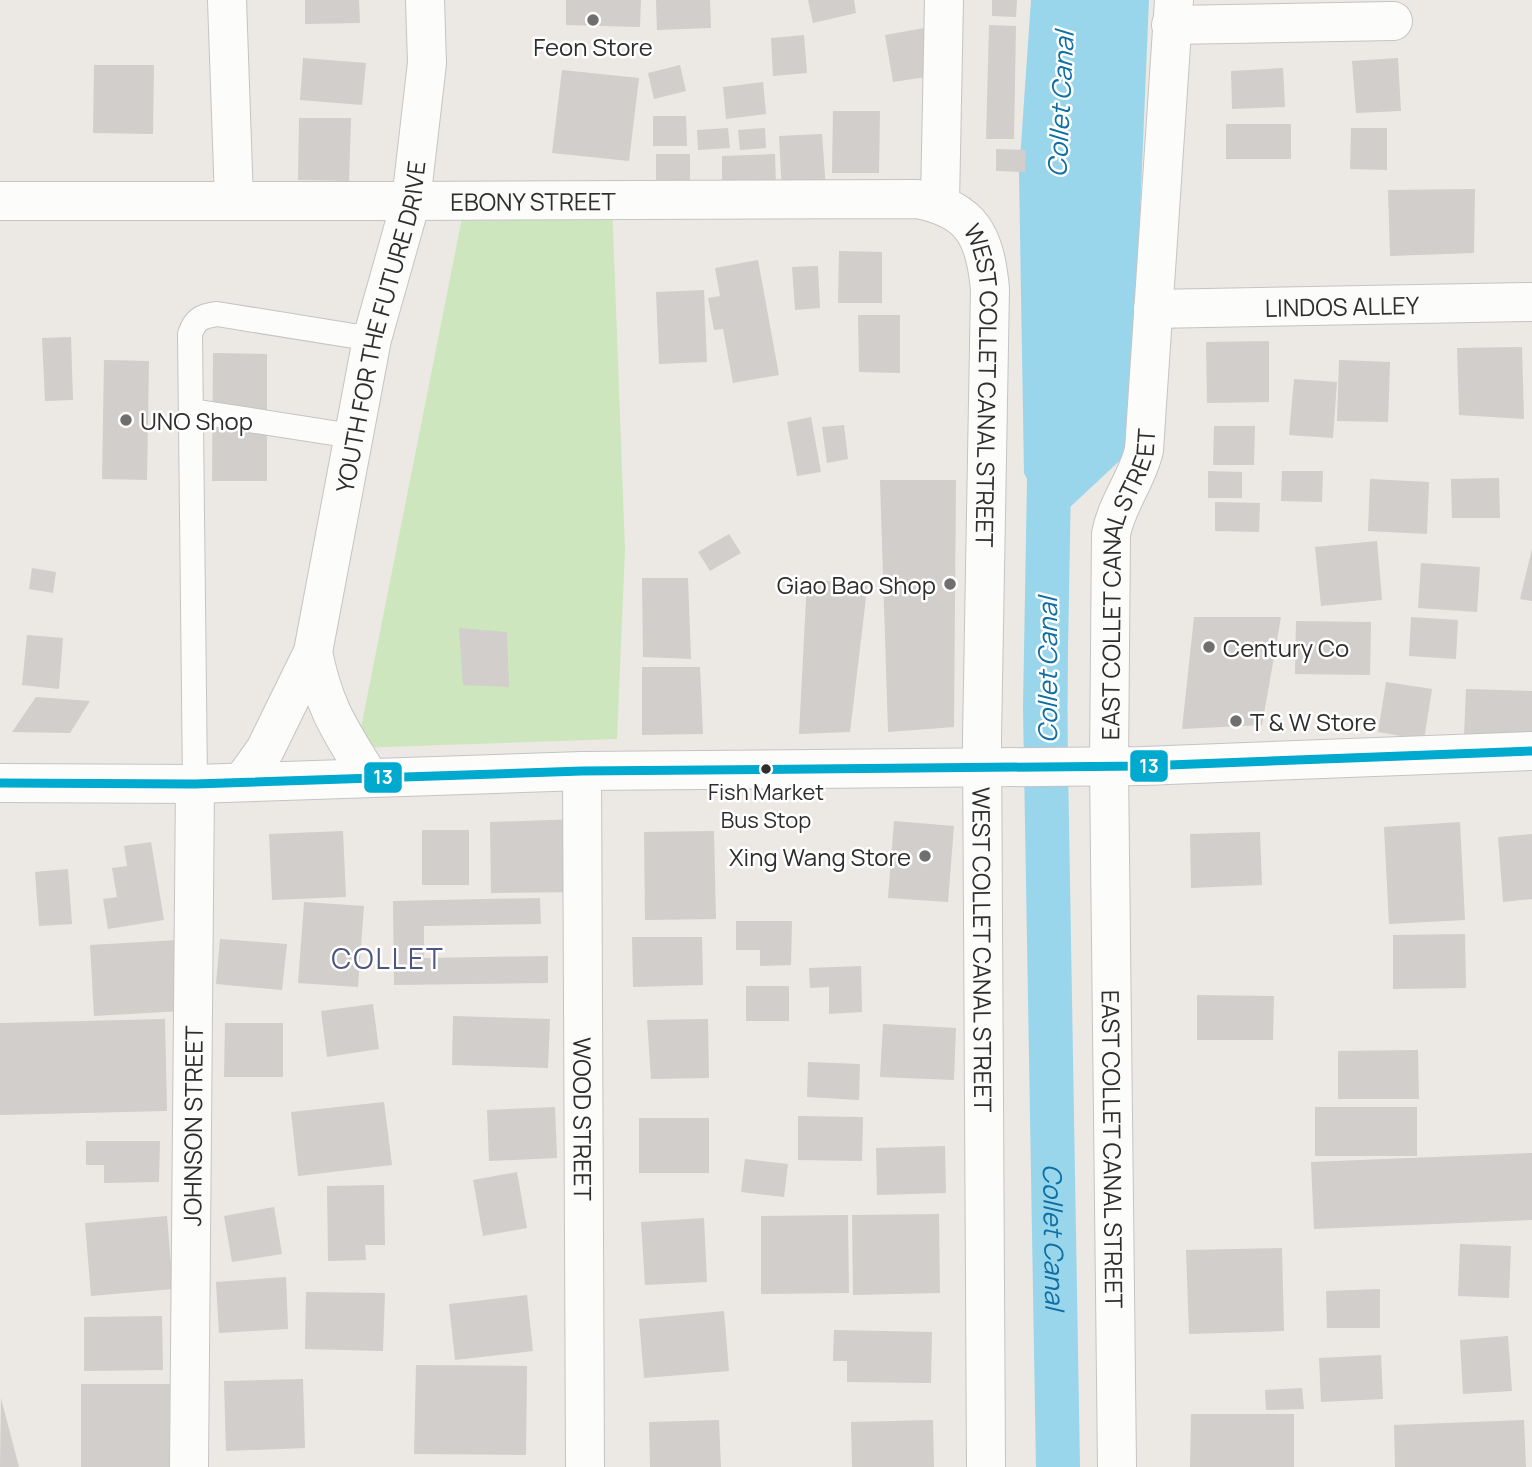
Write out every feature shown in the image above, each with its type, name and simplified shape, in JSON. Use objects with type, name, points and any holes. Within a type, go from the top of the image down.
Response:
[{"type":"street","points":[[227,0],[234,200]]},
{"type":"street","name":"YOUTH FOR THE FUTURE DRIVE","points":[[242,782],[265,750],[313,652],[372,339],[411,201],[427,63],[425,0]]},
{"type":"street","points":[[940,203],[944,0]]},
{"type":"street","points":[[1173,13],[1393,20]]},
{"type":"street","name":"EAST COLLET CANAL STREET","points":[[1117,1467],[1096,767],[1111,534],[1114,516],[1139,473],[1144,450],[1173,13]]},
{"type":"street","name":"EBONY STREET","points":[[0,201],[917,200],[940,203]]},
{"type":"street","name":"WEST COLLET CANAL STREET","points":[[940,203],[972,225],[987,254],[989,289],[982,767],[986,1467]]},
{"type":"street","name":"LINDOS ALLEY","points":[[1153,309],[1532,302]]},
{"type":"street","name":"YOUTH FOR THE FUTURE DRIVE","points":[[313,652],[321,693],[369,777]]},
{"type":"street","points":[[0,783],[195,784],[582,771],[982,767],[1035,769],[1532,751]]},
{"type":"street","name":"WOOD STREET","points":[[582,771],[585,1467]]},
{"type":"street","name":"JOHNSON STREET","points":[[189,1467],[195,784]]},
{"type":"lane","points":[[195,784],[190,334],[194,323],[203,316],[217,314],[372,339]]},
{"type":"lane","points":[[192,411],[352,436]]},
{"type":"green space","points":[[612,201],[625,550],[617,739],[357,748],[463,213]]},
{"type":"water","points":[[1031,0],[1149,0],[1130,451],[1068,509],[1067,958],[1076,1467],[1059,1467],[1054,811],[1047,519],[1024,473],[1019,174]]},
{"type":"building","points":[[305,0],[359,0],[360,23],[305,24]]},
{"type":"building","points":[[566,0],[641,0],[640,27],[566,25]]},
{"type":"building","points":[[656,0],[710,0],[711,28],[657,30]]},
{"type":"building","points":[[808,0],[854,0],[856,13],[813,23]]},
{"type":"building","points":[[992,0],[1017,0],[1016,17],[992,16]]},
{"type":"building","points":[[989,25],[1016,26],[1014,139],[986,139]]},
{"type":"building","points":[[930,27],[939,75],[893,82],[885,35]]},
{"type":"building","points":[[804,35],[807,73],[773,76],[771,38]]},
{"type":"building","points":[[303,58],[366,63],[362,105],[300,100]]},
{"type":"building","points":[[1398,58],[1401,111],[1356,113],[1352,61]]},
{"type":"building","points":[[94,65],[154,65],[153,134],[93,133]]},
{"type":"building","points":[[680,65],[686,91],[654,99],[648,73]]},
{"type":"building","points":[[1283,68],[1285,107],[1232,109],[1231,71]]},
{"type":"building","points":[[562,70],[639,78],[629,161],[552,153]]},
{"type":"building","points":[[763,82],[766,114],[726,119],[723,87]]},
{"type":"building","points":[[833,111],[880,111],[879,173],[832,173]]},
{"type":"building","points":[[653,116],[686,116],[687,146],[653,146]]},
{"type":"building","points":[[299,118],[351,118],[349,181],[298,180]]},
{"type":"building","points":[[1226,124],[1291,124],[1291,159],[1226,159]]},
{"type":"building","points":[[728,128],[730,148],[698,150],[697,130]]},
{"type":"building","points":[[765,128],[766,148],[740,150],[738,130]]},
{"type":"building","points":[[1351,128],[1387,128],[1387,170],[1350,169]]},
{"type":"building","points":[[822,134],[826,190],[782,193],[779,136]]},
{"type":"building","points":[[996,149],[1026,150],[1025,172],[996,171]]},
{"type":"building","points":[[656,154],[690,154],[690,184],[656,184]]},
{"type":"building","points":[[775,154],[776,187],[722,189],[722,156]]},
{"type":"building","points":[[1475,189],[1474,253],[1390,256],[1388,190]]},
{"type":"building","points":[[839,251],[882,252],[882,303],[838,303]]},
{"type":"building","points":[[758,260],[779,375],[733,383],[723,329],[714,330],[708,298],[720,296],[715,268]]},
{"type":"building","points":[[818,266],[820,308],[795,310],[792,267]]},
{"type":"building","points":[[704,290],[707,362],[659,364],[656,292]]},
{"type":"building","points":[[858,315],[900,315],[900,373],[859,372]]},
{"type":"building","points":[[71,337],[73,400],[45,401],[42,338]]},
{"type":"building","points":[[1269,341],[1269,402],[1207,403],[1206,342]]},
{"type":"building","points":[[1522,347],[1524,419],[1459,415],[1457,348]]},
{"type":"building","points":[[213,353],[267,354],[267,481],[212,481]]},
{"type":"building","name":"UNO Shop","points":[[104,360],[149,361],[147,480],[102,479]]},
{"type":"building","points":[[1339,360],[1390,362],[1388,422],[1337,421]]},
{"type":"building","points":[[1294,379],[1337,382],[1333,438],[1289,435]]},
{"type":"building","points":[[811,417],[821,472],[797,476],[787,422]]},
{"type":"building","points":[[844,425],[848,459],[827,463],[822,427]]},
{"type":"building","points":[[1214,426],[1255,426],[1254,465],[1213,465]]},
{"type":"building","points":[[1208,471],[1242,472],[1242,498],[1208,498]]},
{"type":"building","points":[[1282,471],[1323,471],[1322,502],[1281,501]]},
{"type":"building","points":[[1499,478],[1500,518],[1452,518],[1451,479]]},
{"type":"building","points":[[1370,479],[1429,482],[1427,534],[1368,531]]},
{"type":"building","points":[[880,480],[956,480],[954,727],[888,732]]},
{"type":"building","points":[[1215,502],[1260,503],[1259,532],[1215,531]]},
{"type":"building","points":[[729,534],[741,553],[710,571],[698,552]]},
{"type":"building","points":[[1377,541],[1382,600],[1321,606],[1315,547]]},
{"type":"building","points":[[1532,549],[1532,601],[1520,599]]},
{"type":"building","points":[[1421,563],[1480,567],[1477,612],[1418,608]]},
{"type":"building","points":[[32,568],[56,572],[53,593],[29,589]]},
{"type":"building","points":[[642,578],[688,578],[691,659],[643,657]]},
{"type":"building","points":[[807,581],[868,581],[850,732],[799,734]]},
{"type":"building","points":[[1194,617],[1281,617],[1262,725],[1182,729]]},
{"type":"building","points":[[1411,617],[1458,620],[1456,659],[1409,656]]},
{"type":"building","points":[[1296,621],[1371,622],[1370,675],[1295,674]]},
{"type":"building","points":[[459,628],[507,632],[509,687],[463,685]]},
{"type":"building","points":[[27,635],[63,638],[59,689],[22,685]]},
{"type":"building","points":[[642,667],[700,667],[703,734],[642,735]]},
{"type":"building","points":[[1386,682],[1432,689],[1424,740],[1378,732]]},
{"type":"building","points":[[1466,689],[1532,691],[1532,738],[1464,736]]},
{"type":"building","points":[[36,697],[90,701],[70,733],[12,732]]},
{"type":"building","points":[[579,819],[580,892],[491,893],[490,822]]},
{"type":"building","points":[[894,821],[954,826],[948,902],[888,898]]},
{"type":"building","points":[[1460,822],[1465,920],[1389,924],[1384,827]]},
{"type":"building","points":[[422,830],[469,830],[469,885],[422,885]]},
{"type":"building","points":[[343,831],[346,897],[272,900],[269,834]]},
{"type":"building","points":[[714,831],[716,919],[645,920],[644,832]]},
{"type":"building","points":[[1260,832],[1262,885],[1191,888],[1190,834]]},
{"type":"building","points":[[1532,834],[1532,899],[1503,902],[1498,837]]},
{"type":"building","points":[[151,842],[164,920],[108,929],[103,899],[117,897],[112,868],[127,866],[124,846]]},
{"type":"building","points":[[68,869],[72,924],[39,926],[35,872]]},
{"type":"building","points":[[540,898],[541,924],[424,926],[424,958],[548,956],[548,983],[394,985],[393,901]]},
{"type":"building","points":[[304,902],[364,906],[358,987],[298,983]]},
{"type":"building","points":[[736,921],[792,921],[791,965],[760,966],[760,950],[736,950]]},
{"type":"building","points":[[1465,934],[1466,988],[1393,989],[1393,935]]},
{"type":"building","points":[[632,937],[702,937],[703,985],[633,987]]},
{"type":"building","points":[[220,939],[287,944],[282,990],[216,984]]},
{"type":"building","points":[[179,940],[182,1011],[94,1016],[90,945]]},
{"type":"building","points":[[861,966],[862,1012],[829,1014],[829,987],[810,988],[809,968]]},
{"type":"building","points":[[746,986],[789,986],[789,1021],[746,1021]]},
{"type":"building","points":[[1197,995],[1274,996],[1273,1040],[1197,1040]]},
{"type":"building","points":[[373,1004],[379,1049],[327,1057],[321,1011]]},
{"type":"building","points":[[453,1016],[550,1019],[548,1068],[452,1065]]},
{"type":"building","points":[[165,1019],[167,1111],[0,1115],[0,1023]]},
{"type":"building","points":[[708,1019],[709,1078],[651,1079],[647,1020]]},
{"type":"building","points":[[225,1023],[283,1023],[283,1077],[224,1077]]},
{"type":"building","points":[[883,1024],[956,1028],[954,1080],[880,1077]]},
{"type":"building","points":[[1418,1050],[1419,1099],[1338,1099],[1338,1051]]},
{"type":"building","points":[[808,1062],[860,1064],[859,1100],[807,1097]]},
{"type":"building","points":[[384,1102],[392,1165],[298,1176],[291,1112]]},
{"type":"building","points":[[555,1107],[557,1158],[489,1161],[487,1110]]},
{"type":"building","points":[[1315,1107],[1417,1107],[1417,1156],[1315,1156]]},
{"type":"building","points":[[798,1116],[863,1117],[862,1161],[798,1160]]},
{"type":"building","points":[[639,1118],[709,1118],[709,1173],[639,1173]]},
{"type":"building","points":[[86,1141],[160,1141],[159,1182],[104,1183],[104,1165],[86,1165]]},
{"type":"building","points":[[945,1146],[946,1193],[877,1195],[876,1148]]},
{"type":"building","points":[[1532,1153],[1532,1220],[1314,1229],[1311,1162]]},
{"type":"building","points":[[745,1159],[788,1164],[784,1197],[741,1192]]},
{"type":"building","points":[[517,1172],[527,1228],[483,1236],[473,1180]]},
{"type":"building","points":[[384,1185],[385,1245],[365,1245],[366,1260],[328,1261],[327,1186]]},
{"type":"building","points":[[274,1207],[282,1254],[232,1262],[224,1216]]},
{"type":"building","points":[[939,1214],[940,1293],[853,1295],[852,1215]]},
{"type":"building","points":[[848,1215],[849,1293],[761,1294],[761,1216]]},
{"type":"building","points":[[167,1216],[173,1289],[91,1296],[85,1223]]},
{"type":"building","points":[[704,1218],[707,1282],[645,1285],[641,1222]]},
{"type":"building","points":[[1460,1244],[1511,1246],[1509,1298],[1458,1296]]},
{"type":"building","points":[[1282,1248],[1284,1331],[1189,1334],[1186,1250]]},
{"type":"building","points":[[286,1277],[288,1329],[219,1333],[216,1282]]},
{"type":"building","points":[[1380,1289],[1380,1328],[1327,1328],[1326,1291]]},
{"type":"building","points":[[306,1292],[385,1293],[383,1351],[305,1349]]},
{"type":"building","points":[[527,1295],[533,1351],[455,1360],[449,1304]]},
{"type":"building","points":[[724,1311],[729,1371],[644,1378],[639,1319]]},
{"type":"building","points":[[162,1316],[163,1370],[84,1371],[84,1317]]},
{"type":"building","points":[[834,1330],[932,1332],[931,1383],[847,1382],[847,1361],[833,1361]]},
{"type":"building","points":[[1508,1336],[1512,1391],[1463,1394],[1460,1340]]},
{"type":"building","points":[[1381,1355],[1383,1399],[1321,1402],[1319,1358]]},
{"type":"building","points":[[416,1365],[527,1366],[526,1455],[414,1454]]},
{"type":"building","points":[[303,1379],[305,1448],[226,1451],[224,1381]]},
{"type":"building","points":[[81,1384],[170,1384],[169,1467],[81,1467]]},
{"type":"building","points":[[1302,1388],[1304,1409],[1266,1410],[1265,1390]]},
{"type":"building","points":[[1,1398],[19,1467],[0,1467]]},
{"type":"building","points":[[1191,1414],[1294,1414],[1294,1467],[1190,1467]]},
{"type":"building","points":[[719,1420],[721,1467],[650,1467],[649,1422]]},
{"type":"building","points":[[933,1420],[934,1467],[852,1467],[851,1422]]},
{"type":"building","points":[[1524,1420],[1526,1467],[1395,1467],[1394,1425]]},
{"type":"waterway","name":"Collet Canal","points":[[1049,481],[1045,707],[1058,1467]]},
{"type":"transit line","name":"13","points":[[0,783],[195,784],[582,771],[1143,766],[1532,751]]},
{"type":"place","name":"Feon Store","points":[[593,20]]},
{"type":"place","name":"UNO Shop","points":[[126,420]]},
{"type":"place","name":"Giao Bao Shop","points":[[950,584]]},
{"type":"place","name":"Century Co","points":[[1209,647]]},
{"type":"place","name":"T & W Store","points":[[1236,721]]},
{"type":"place","name":"Fish Market Bus Stop","points":[[766,769]]},
{"type":"place","name":"Xing Wang Store","points":[[925,856]]},
{"type":"district","name":"COLLET","points":[[388,958]]}]
